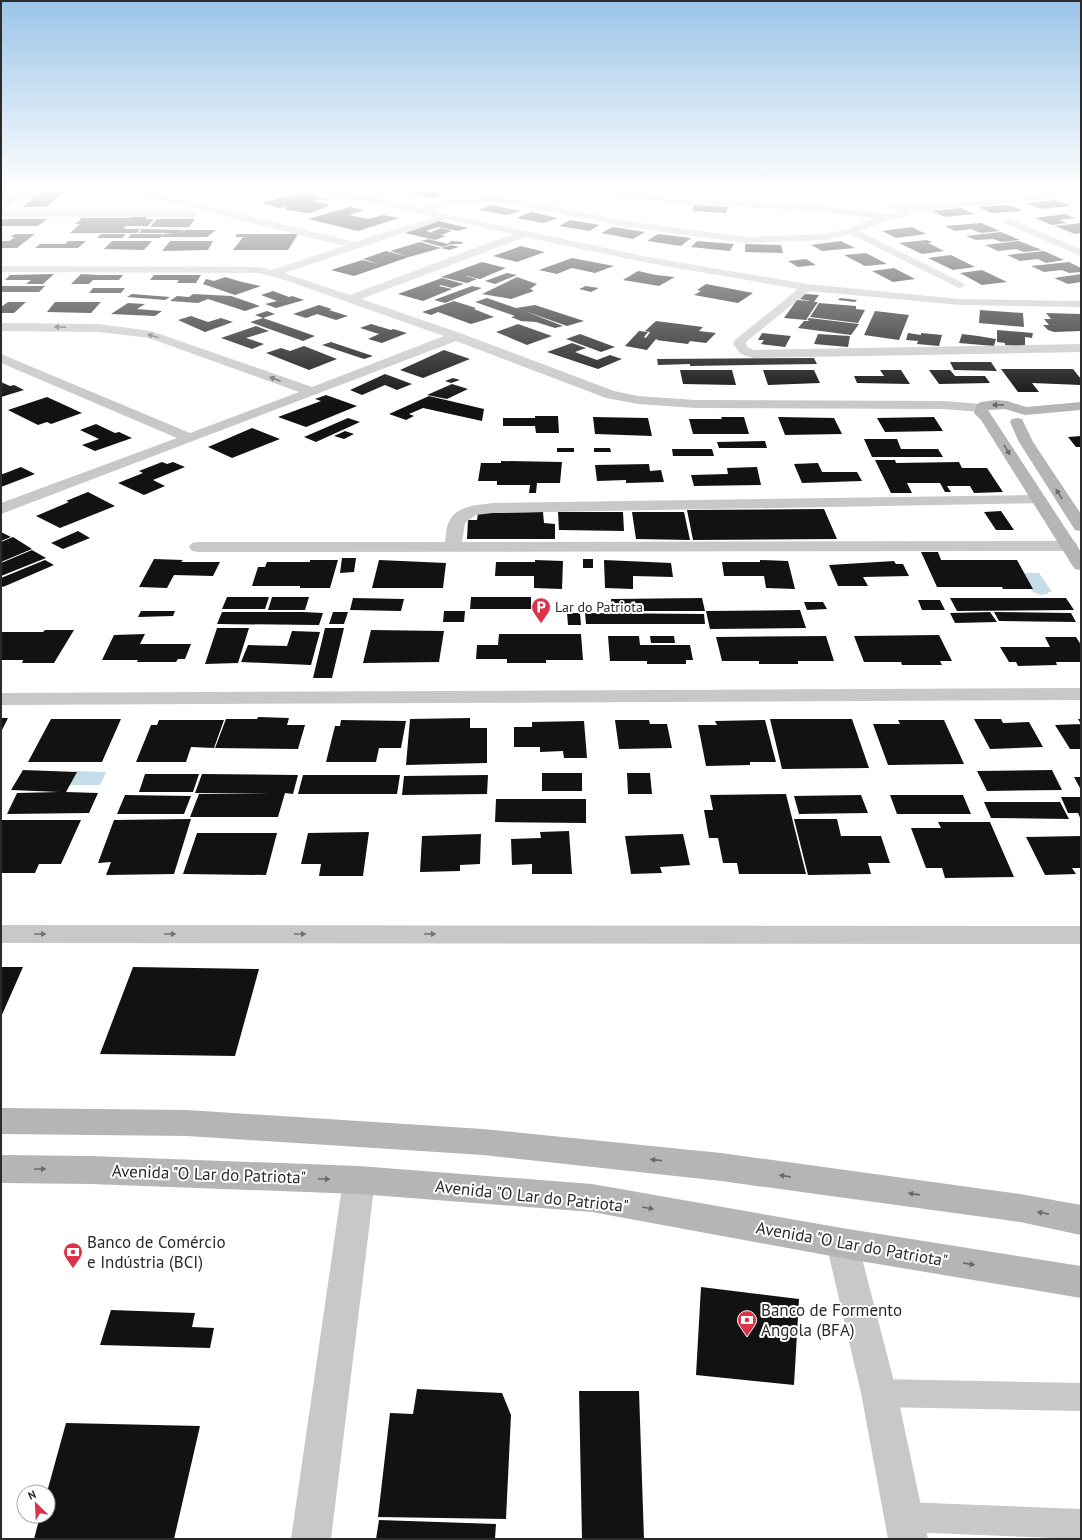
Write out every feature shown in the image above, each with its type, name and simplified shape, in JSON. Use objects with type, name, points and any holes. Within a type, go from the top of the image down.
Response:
[{"type":"main road","points":[[984,413],[995,420],[1081,406]]},
{"type":"main road","points":[[984,413],[1081,565]]},
{"type":"main road","points":[[1021,416],[1026,442],[1081,526]]},
{"type":"main road","points":[[1,1121],[187,1123],[483,1142],[721,1167],[1020,1208],[1081,1220]]},
{"type":"main road","name":"Avenida \"O Lar do Patriota\"","points":[[1,1169],[91,1170],[359,1180],[592,1198],[842,1243],[1081,1282]]},
{"type":"street","points":[[275,273],[310,260]]},
{"type":"street","points":[[350,299],[454,260]]},
{"type":"street","points":[[647,260],[807,286],[960,302],[1081,304]]},
{"type":"street","points":[[908,260],[959,285]]},
{"type":"street","points":[[1,262],[298,264]]},
{"type":"street","points":[[1,269],[259,270],[275,273],[456,336],[611,395],[638,400],[695,404],[943,405],[984,413]]},
{"type":"street","points":[[807,286],[741,340],[739,344],[741,349],[748,353],[760,355],[1081,348]]},
{"type":"street","points":[[1,327],[99,328],[151,335],[312,392]]},
{"type":"street","points":[[1,509],[456,336]]},
{"type":"street","points":[[1,358],[190,438]]},
{"type":"street","points":[[452,548],[457,521],[471,511],[493,508],[1039,500]]},
{"type":"street","points":[[198,547],[452,548],[1069,546]]},
{"type":"street","points":[[1,699],[1081,694]]},
{"type":"street","points":[[1,934],[1081,935]]},
{"type":"street","points":[[312,1539],[359,1180]]},
{"type":"street","points":[[842,1243],[879,1393],[906,1528]]},
{"type":"lane","points":[[879,1393],[1081,1397]]},
{"type":"lane","points":[[906,1528],[1081,1524]]},
{"type":"water","points":[[1021,573],[1039,573],[1052,592],[1041,595],[1033,592]]},
{"type":"water","points":[[75,771],[106,772],[100,785],[68,785]]},
{"type":"building","points":[[362,260],[379,264],[366,260],[401,260],[354,276],[331,270]]},
{"type":"building","points":[[508,260],[523,260],[517,262]]},
{"type":"building","points":[[567,260],[582,260],[614,266],[595,273],[572,268],[557,274],[539,270]]},
{"type":"building","points":[[807,260],[816,265],[798,267],[788,261]]},
{"type":"building","points":[[853,260],[879,260],[887,264],[865,266]]},
{"type":"building","points":[[932,260],[961,260],[975,267],[953,270]]},
{"type":"building","points":[[1040,260],[1064,260],[1046,263]]},
{"type":"building","points":[[482,262],[506,268],[480,279],[465,276],[477,279],[467,283],[441,277]]},
{"type":"building","points":[[1069,262],[1081,268],[1081,272],[1069,273],[1062,270],[1044,272],[1031,266]]},
{"type":"building","points":[[894,268],[915,279],[893,282],[872,271]]},
{"type":"building","points":[[982,270],[1007,282],[982,285],[960,273]]},
{"type":"building","points":[[638,271],[675,277],[659,286],[623,280]]},
{"type":"building","points":[[507,273],[517,275],[495,284],[485,281]]},
{"type":"building","points":[[54,274],[43,284],[26,284],[31,280],[5,280],[10,275]]},
{"type":"building","points":[[81,274],[123,275],[119,280],[93,280],[89,284],[71,284]]},
{"type":"building","points":[[1081,274],[1081,282],[1068,284],[1054,278]]},
{"type":"building","points":[[154,275],[201,275],[196,283],[177,283],[179,280],[150,280]]},
{"type":"building","points":[[225,277],[261,286],[235,295],[203,284],[206,279],[214,281]]},
{"type":"building","points":[[517,277],[537,284],[530,289],[534,291],[511,299],[482,294]]},
{"type":"building","points":[[442,278],[464,284],[452,288],[441,285],[439,286],[452,289],[423,301],[398,294]]},
{"type":"building","points":[[706,284],[753,293],[738,303],[694,295],[701,291],[697,290]]},
{"type":"building","points":[[1,286],[45,286],[39,292],[1,292]]},
{"type":"building","points":[[472,286],[482,288],[445,303],[434,300]]},
{"type":"building","points":[[586,286],[599,288],[591,292],[579,289]]},
{"type":"building","points":[[93,288],[125,288],[121,293],[89,293]]},
{"type":"building","points":[[273,291],[289,297],[292,296],[304,300],[276,308],[265,304],[277,301],[261,295]]},
{"type":"building","points":[[132,294],[170,297],[165,300],[127,297]]},
{"type":"building","points":[[193,294],[231,296],[260,306],[245,311],[208,299],[198,303],[170,301],[177,296],[189,297]]},
{"type":"building","points":[[805,294],[819,295],[814,302],[818,302],[806,320],[784,318],[797,300],[811,301],[800,299]]},
{"type":"building","points":[[487,298],[563,326],[555,328],[536,322],[521,321],[511,317],[515,316],[475,302]]},
{"type":"building","points":[[840,298],[857,300],[855,302],[838,300]]},
{"type":"building","points":[[454,301],[476,308],[474,309],[494,317],[471,324],[438,312],[431,315],[422,312]]},
{"type":"building","points":[[8,302],[26,302],[14,313],[1,313],[1,307]]},
{"type":"building","points":[[55,302],[101,302],[91,313],[47,312]]},
{"type":"building","points":[[128,303],[145,304],[137,309],[162,311],[155,316],[111,314]]},
{"type":"building","points":[[819,303],[856,306],[856,309],[865,310],[858,323],[810,317]]},
{"type":"building","points":[[319,305],[348,316],[336,320],[317,314],[306,318],[293,314]]},
{"type":"building","points":[[535,305],[584,321],[567,326],[516,308]]},
{"type":"building","points":[[980,310],[1023,313],[1024,327],[979,323]]},
{"type":"building","points":[[267,311],[275,314],[263,318],[255,315]]},
{"type":"building","points":[[875,311],[909,315],[899,340],[864,335]]},
{"type":"building","points":[[1046,313],[1081,314],[1081,331],[1054,332],[1048,330],[1043,325],[1049,325],[1044,319],[1051,319]]},
{"type":"building","points":[[191,316],[208,322],[221,318],[233,322],[205,332],[178,320]]},
{"type":"building","points":[[263,318],[315,336],[303,341],[250,322]]},
{"type":"building","points":[[809,318],[859,324],[851,335],[798,328],[804,321],[810,321],[807,320]]},
{"type":"building","points":[[656,321],[703,327],[699,331],[716,333],[706,343],[690,341],[688,344],[656,339],[647,350],[625,346],[639,331],[648,332],[644,337],[646,338],[650,332],[645,331]]},
{"type":"building","points":[[371,324],[407,333],[382,343],[368,339],[379,334],[360,328]]},
{"type":"building","points":[[518,324],[552,336],[527,345],[496,332]]},
{"type":"building","points":[[256,326],[269,331],[246,338],[264,344],[252,349],[221,338]]},
{"type":"building","points":[[997,330],[1033,333],[1032,338],[1025,337],[1025,347],[1005,345],[1005,343],[997,342]]},
{"type":"building","points":[[762,333],[791,336],[785,347],[761,344],[764,340],[758,340]]},
{"type":"building","points":[[908,333],[921,335],[921,333],[942,335],[939,346],[917,344],[918,341],[906,340]]},
{"type":"building","points":[[580,334],[615,347],[601,352],[566,339]]},
{"type":"building","points":[[818,334],[850,336],[848,347],[814,344]]},
{"type":"building","points":[[962,334],[996,339],[994,346],[959,343]]},
{"type":"building","points":[[331,342],[373,356],[364,359],[322,345]]},
{"type":"building","points":[[572,343],[586,348],[575,352],[597,360],[610,355],[622,359],[598,369],[547,352]]},
{"type":"building","points":[[304,346],[337,359],[309,370],[266,353],[281,348],[290,351]]},
{"type":"building","points":[[444,350],[470,359],[423,378],[400,370]]},
{"type":"building","points":[[814,358],[817,364],[690,366],[690,364],[658,365],[657,359]]},
{"type":"building","points":[[950,362],[991,362],[997,371],[954,370]]},
{"type":"building","points":[[1001,369],[1073,369],[1081,379],[1081,385],[1032,383],[1039,392],[1018,392]]},
{"type":"building","points":[[680,370],[732,370],[736,385],[683,384]]},
{"type":"building","points":[[763,370],[814,370],[820,383],[768,385]]},
{"type":"building","points":[[880,370],[901,370],[910,384],[857,383],[854,376],[884,376]]},
{"type":"building","points":[[929,370],[950,370],[955,376],[985,376],[990,383],[939,384]]},
{"type":"building","points":[[385,374],[412,384],[397,390],[385,385],[362,395],[350,390]]},
{"type":"building","points":[[453,378],[460,380],[451,383],[445,381]]},
{"type":"building","points":[[1,382],[10,386],[14,385],[24,390],[1,397]]},
{"type":"building","points":[[452,384],[468,389],[447,399],[427,395]]},
{"type":"building","points":[[326,395],[357,406],[306,427],[278,417],[321,401],[315,399]]},
{"type":"building","points":[[429,396],[484,409],[482,421],[423,408],[409,414],[414,416],[406,420],[389,414]]},
{"type":"building","points":[[47,397],[82,413],[51,424],[47,422],[38,425],[8,410]]},
{"type":"building","points":[[535,416],[558,416],[559,433],[536,433],[535,426],[503,426],[503,418],[535,418]]},
{"type":"building","points":[[593,417],[648,418],[652,436],[595,434]]},
{"type":"building","points":[[721,417],[744,417],[749,434],[693,434],[689,419],[722,419]]},
{"type":"building","points":[[778,417],[834,418],[842,434],[785,435]]},
{"type":"building","points":[[934,417],[943,431],[885,432],[877,418]]},
{"type":"building","points":[[348,418],[360,422],[316,442],[304,437]]},
{"type":"building","points":[[96,424],[115,433],[119,432],[132,438],[95,451],[82,445],[99,439],[80,430]]},
{"type":"building","points":[[252,428],[280,439],[232,458],[208,447]]},
{"type":"building","points":[[345,431],[354,434],[344,439],[334,436]]},
{"type":"building","points":[[1081,436],[1081,447],[1076,447],[1068,437]]},
{"type":"building","points":[[864,439],[897,439],[901,449],[938,449],[943,457],[872,457]]},
{"type":"building","points":[[765,441],[767,448],[719,448],[717,442]]},
{"type":"building","points":[[557,448],[574,448],[574,452],[557,452]]},
{"type":"building","points":[[594,448],[610,448],[611,452],[594,452]]},
{"type":"building","points":[[672,449],[712,449],[714,456],[673,456]]},
{"type":"building","points":[[875,460],[895,460],[896,463],[959,462],[962,468],[987,468],[1003,492],[974,493],[970,486],[947,486],[951,492],[945,492],[940,483],[907,483],[912,493],[891,493]]},
{"type":"building","points":[[501,461],[562,462],[560,483],[537,483],[536,493],[529,493],[530,485],[497,485],[497,481],[478,481],[481,463],[501,463]]},
{"type":"building","points":[[162,462],[167,464],[173,462],[185,467],[153,480],[165,486],[144,495],[118,483],[143,473],[139,471]]},
{"type":"building","points":[[818,463],[822,472],[857,472],[862,481],[802,483],[794,464]]},
{"type":"building","points":[[649,464],[650,471],[661,470],[664,482],[626,483],[626,480],[597,481],[595,465]]},
{"type":"building","points":[[21,467],[35,474],[1,487],[1,473],[3,474]]},
{"type":"building","points":[[757,467],[761,485],[694,486],[691,475],[728,474],[727,468]]},
{"type":"building","points":[[88,492],[115,506],[60,528],[36,516],[69,502],[66,501]]},
{"type":"building","points":[[824,509],[837,539],[693,540],[687,510]]},
{"type":"building","points":[[1001,511],[1014,530],[996,530],[984,512]]},
{"type":"building","points":[[543,512],[544,523],[555,524],[555,539],[467,539],[468,520],[477,520],[478,513]]},
{"type":"building","points":[[558,512],[623,512],[624,531],[559,530]]},
{"type":"building","points":[[632,512],[684,512],[690,540],[636,539]]},
{"type":"building","points":[[78,531],[90,538],[63,549],[51,543]]},
{"type":"building","points":[[1,532],[11,537],[1,541]]},
{"type":"building","points":[[13,537],[32,549],[1,562],[1,542]]},
{"type":"building","points":[[32,550],[46,558],[1,576],[1,563]]},
{"type":"building","points":[[921,552],[938,552],[941,560],[1017,560],[1033,589],[1003,589],[1002,587],[937,587]]},
{"type":"building","points":[[342,558],[356,558],[354,572],[340,573]]},
{"type":"building","points":[[154,559],[183,560],[181,562],[220,562],[213,576],[174,575],[167,588],[139,587]]},
{"type":"building","points":[[583,559],[593,559],[593,568],[583,568]]},
{"type":"building","points":[[45,560],[54,565],[3,587],[1,585],[1,578]]},
{"type":"building","points":[[310,560],[338,560],[330,588],[300,588],[300,586],[252,586],[258,567],[265,567],[267,562],[310,562]]},
{"type":"building","points":[[379,560],[446,563],[443,588],[372,588]]},
{"type":"building","points":[[535,560],[563,561],[562,589],[534,588],[534,576],[495,576],[496,562],[535,562]]},
{"type":"building","points":[[604,560],[671,563],[673,577],[633,576],[633,589],[605,588]]},
{"type":"building","points":[[760,560],[788,561],[795,589],[766,588],[764,576],[724,576],[722,562],[760,562]]},
{"type":"building","points":[[894,561],[896,564],[903,564],[909,576],[863,577],[868,586],[838,586],[829,565]]},
{"type":"building","points":[[227,597],[269,597],[265,609],[222,609]]},
{"type":"building","points":[[272,597],[309,597],[305,610],[268,610]]},
{"type":"building","points":[[471,597],[531,597],[531,609],[470,609]]},
{"type":"building","points":[[353,598],[404,599],[401,611],[350,610]]},
{"type":"building","points":[[702,598],[705,611],[612,611],[611,599]]},
{"type":"building","points":[[950,598],[1066,598],[1074,610],[957,611]]},
{"type":"building","points":[[918,600],[940,600],[945,610],[922,610]]},
{"type":"building","points":[[804,602],[823,602],[827,609],[807,610]]},
{"type":"building","points":[[800,610],[806,628],[710,629],[706,611]]},
{"type":"building","points":[[141,611],[175,611],[173,616],[138,617]]},
{"type":"building","points":[[444,611],[465,611],[464,622],[443,622]]},
{"type":"building","points":[[222,612],[323,613],[319,625],[217,624]]},
{"type":"building","points":[[333,612],[348,612],[344,624],[329,624]]},
{"type":"building","points":[[990,612],[997,622],[955,623],[950,613]]},
{"type":"building","points":[[994,612],[1071,613],[1076,622],[999,621]]},
{"type":"building","points":[[567,613],[580,613],[581,625],[568,625]]},
{"type":"building","points":[[585,613],[704,614],[705,624],[586,624]]},
{"type":"building","points":[[217,628],[249,628],[238,663],[205,664]]},
{"type":"building","points":[[325,628],[344,628],[332,678],[313,678]]},
{"type":"building","points":[[45,630],[74,630],[54,663],[22,663],[23,660],[1,660],[1,632],[43,632]]},
{"type":"building","points":[[371,630],[444,631],[439,662],[363,663]]},
{"type":"building","points":[[292,631],[320,632],[311,665],[241,662],[248,645],[287,646]]},
{"type":"building","points":[[145,634],[140,644],[191,644],[185,659],[178,659],[176,662],[102,660],[114,635]]},
{"type":"building","points":[[499,634],[581,634],[583,660],[546,660],[546,663],[507,663],[507,659],[476,659],[477,645],[498,645]]},
{"type":"building","points":[[939,635],[952,661],[940,661],[942,665],[902,665],[901,662],[864,662],[854,636]]},
{"type":"building","points":[[608,636],[639,636],[640,645],[690,645],[693,660],[686,660],[686,664],[647,664],[647,661],[610,661]]},
{"type":"building","points":[[650,636],[674,636],[675,643],[651,643]]},
{"type":"building","points":[[826,636],[834,661],[798,661],[798,664],[759,664],[759,661],[722,661],[716,637]]},
{"type":"building","points":[[1045,637],[1076,637],[1081,645],[1081,662],[1056,662],[1057,665],[1018,666],[1016,662],[1009,662],[1000,647],[1050,647]]},
{"type":"building","points":[[258,717],[289,718],[287,725],[305,725],[298,749],[215,748],[226,719],[257,719]]},
{"type":"building","points":[[1,718],[8,718],[1,732]]},
{"type":"building","points":[[470,718],[470,728],[487,728],[487,763],[406,765],[410,719]]},
{"type":"building","points":[[51,719],[121,719],[102,762],[28,762]]},
{"type":"building","points":[[770,719],[852,719],[869,768],[782,769]]},
{"type":"building","points":[[974,719],[1001,719],[1003,723],[1029,722],[1043,747],[990,749]]},
{"type":"building","points":[[159,720],[224,720],[214,748],[191,747],[186,762],[136,762],[151,725],[157,725]]},
{"type":"building","points":[[341,720],[406,721],[401,748],[379,748],[376,762],[326,762],[335,726],[340,726]]},
{"type":"building","points":[[615,720],[649,720],[650,724],[667,724],[672,748],[619,749]]},
{"type":"building","points":[[765,720],[776,762],[750,762],[750,765],[706,766],[698,725],[717,725],[715,721]]},
{"type":"building","points":[[898,720],[944,720],[964,764],[888,765],[873,724],[900,724]]},
{"type":"building","points":[[584,721],[587,758],[564,758],[563,751],[540,752],[540,747],[514,747],[514,727],[532,727],[532,722]]},
{"type":"building","points":[[1081,724],[1081,749],[1070,749],[1055,725]]},
{"type":"building","points":[[23,770],[77,772],[66,792],[98,793],[89,813],[7,814],[17,793],[59,792],[11,790]]},
{"type":"building","points":[[1052,770],[1062,790],[987,791],[977,771]]},
{"type":"building","points":[[542,773],[582,773],[582,791],[542,791]]},
{"type":"building","points":[[627,773],[650,773],[652,794],[628,794]]},
{"type":"building","points":[[145,774],[199,774],[193,792],[139,792]]},
{"type":"building","points":[[202,774],[298,775],[293,794],[285,793],[278,817],[190,817],[199,794],[270,794],[195,793]]},
{"type":"building","points":[[303,775],[400,775],[397,794],[298,794]]},
{"type":"building","points":[[488,775],[487,794],[402,795],[404,776]]},
{"type":"building","points":[[1074,777],[1081,777],[1081,790]]},
{"type":"building","points":[[786,794],[806,874],[739,874],[737,863],[723,863],[718,838],[709,838],[704,810],[713,810],[710,795]]},
{"type":"building","points":[[125,795],[191,796],[184,814],[117,814]]},
{"type":"building","points":[[861,795],[868,813],[799,814],[794,796]]},
{"type":"building","points":[[890,795],[963,795],[971,814],[897,814]]},
{"type":"building","points":[[1061,797],[1081,797],[1081,820],[1078,813],[1068,813]]},
{"type":"building","points":[[496,799],[586,799],[586,823],[495,822]]},
{"type":"building","points":[[984,802],[1060,802],[1069,819],[991,818]]},
{"type":"building","points":[[191,819],[174,874],[106,875],[111,862],[98,863],[114,820]]},
{"type":"building","points":[[794,819],[837,819],[841,836],[881,836],[890,863],[868,863],[871,874],[808,875]]},
{"type":"building","points":[[1,820],[81,820],[61,864],[39,864],[35,873],[1,873]]},
{"type":"building","points":[[938,822],[990,822],[1014,877],[945,878],[942,868],[926,868],[911,828],[941,828]]},
{"type":"building","points":[[569,831],[572,874],[532,874],[532,864],[512,865],[511,839],[541,838],[540,832]]},
{"type":"building","points":[[369,832],[363,876],[319,876],[321,864],[301,864],[308,833]]},
{"type":"building","points":[[197,833],[277,833],[266,875],[183,874]]},
{"type":"building","points":[[481,834],[480,864],[460,865],[460,871],[420,872],[422,836]]},
{"type":"building","points":[[683,834],[690,865],[660,867],[662,873],[631,874],[625,836]]},
{"type":"building","points":[[1081,836],[1081,868],[1072,868],[1076,874],[1045,875],[1026,837]]},
{"type":"building","points":[[1,967],[23,967],[1,1017]]},
{"type":"building","points":[[133,967],[259,969],[235,1056],[100,1054]]},
{"type":"building","name":"Banco de Formento Angola (BFA)","points":[[701,1287],[799,1299],[794,1385],[696,1375]]},
{"type":"building","points":[[111,1310],[195,1313],[192,1327],[214,1328],[210,1348],[100,1345]]},
{"type":"building","points":[[417,1389],[502,1393],[511,1415],[506,1519],[378,1517],[390,1413],[413,1414]]},
{"type":"building","points":[[579,1391],[639,1391],[644,1539],[582,1539]]},
{"type":"building","points":[[66,1423],[200,1426],[174,1539],[34,1539],[38,1524],[56,1524],[56,1484],[49,1484]]},
{"type":"building","points":[[379,1520],[496,1524],[495,1539],[376,1539]]},
{"type":"place","name":"Lar do Patriota","points":[[541,624]]},
{"type":"place","name":"Banco de Comércio e Indústria (BCI)","points":[[73,1269]]},
{"type":"place","name":"Banco de Formento Angola (BFA)","points":[[747,1337]]}]
